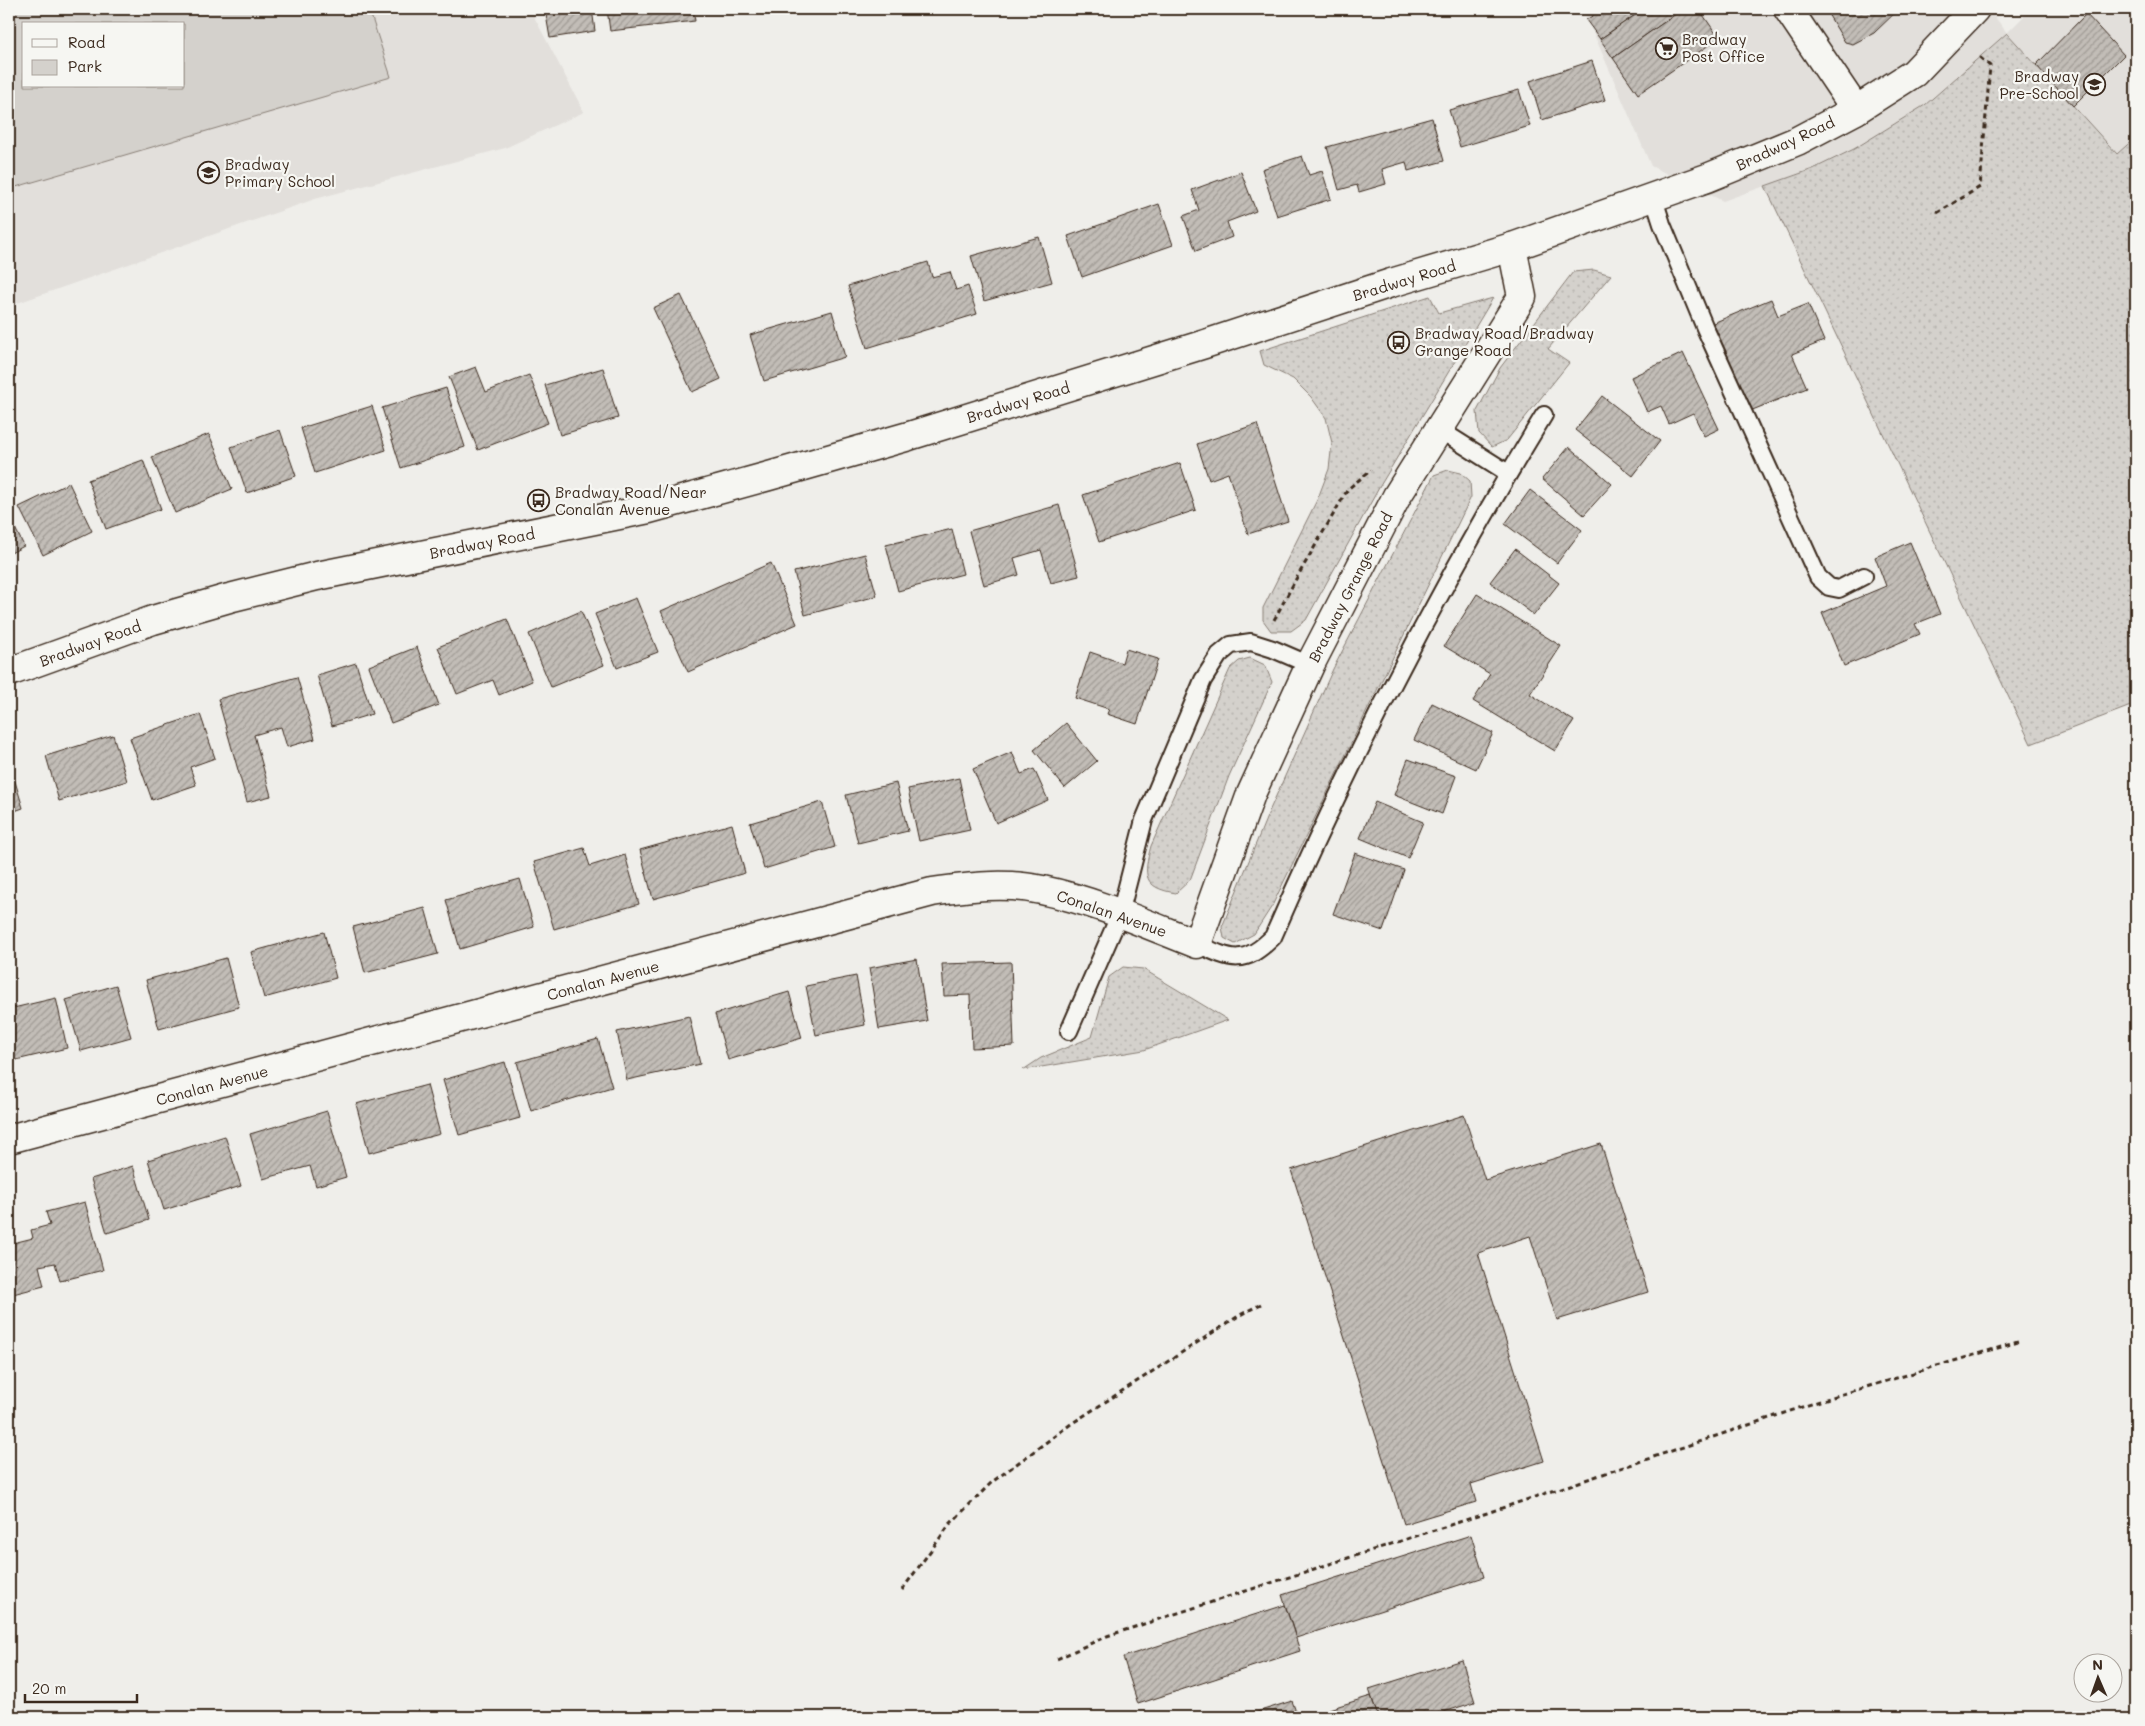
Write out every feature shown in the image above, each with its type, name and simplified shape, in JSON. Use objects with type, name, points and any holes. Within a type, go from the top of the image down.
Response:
[{"type":"street","points":[[1788,9],[1856,110]]},
{"type":"street","name":"Bradway Road","points":[[9,672],[153,620],[238,596],[317,576],[650,509],[778,474],[909,436],[1205,344],[1391,283],[1512,247],[1707,178],[1788,144],[1856,110],[1914,73],[1975,9]]},
{"type":"street","name":"Bradway Grange Road","points":[[1197,944],[1251,794],[1310,665],[1397,496],[1522,297],[1512,247]]},
{"type":"street","name":"Conalan Avenue","points":[[9,1138],[932,892],[990,886],[1040,889],[1087,902],[1197,944]]},
{"type":"lane","points":[[1653,196],[1662,224],[1705,328],[1818,577],[1830,587],[1839,589],[1864,576]]},
{"type":"lane","points":[[1197,944],[1237,959],[1257,953],[1273,937],[1344,778],[1508,473],[1544,415]]},
{"type":"lane","points":[[1440,430],[1508,473]]},
{"type":"lane","points":[[1069,1031],[1120,914],[1144,820],[1203,680],[1219,654],[1231,645],[1251,642],[1310,665]]},
{"type":"path","points":[[1937,213],[1980,187],[1990,66],[1955,30]]},
{"type":"path","points":[[1262,646],[1296,579],[1348,489],[1376,466]]},
{"type":"path","points":[[902,1590],[950,1524],[992,1482],[1071,1424],[1240,1314],[1261,1304]]},
{"type":"path","points":[[1057,1659],[1107,1636],[1474,1518],[1819,1401],[2018,1342]]},
{"type":"shaded area","name":"Bradway Primary School","points":[[9,9],[530,9],[584,112],[505,148],[315,199],[9,306]]},
{"type":"shaded area","points":[[1583,9],[1989,9],[2007,33],[1925,105],[1854,149],[1813,169],[1723,201],[1651,166]]},
{"type":"shaded area","name":"Bradway Pre-School","points":[[2031,9],[2136,9],[2136,137],[2117,154],[2007,33]]},
{"type":"green space","points":[[9,9],[369,9],[391,77],[9,189]]},
{"type":"green space","points":[[2007,33],[2117,154],[2136,137],[2136,704],[2031,744],[1765,186],[1813,169],[1854,149],[1925,105]]},
{"type":"green space","points":[[1594,270],[1611,275],[1548,349],[1569,363],[1507,440],[1492,447],[1479,433],[1477,411],[1500,368],[1573,272]]},
{"type":"green space","points":[[1430,296],[1439,313],[1493,298],[1380,486],[1306,620],[1291,631],[1271,631],[1263,620],[1263,608],[1318,498],[1329,469],[1332,443],[1326,418],[1311,397],[1293,379],[1264,365],[1260,351]]},
{"type":"green space","points":[[1448,470],[1461,473],[1470,481],[1471,497],[1272,906],[1254,934],[1235,944],[1224,938],[1222,927],[1268,814],[1333,669],[1434,475]]},
{"type":"green space","points":[[1250,658],[1265,665],[1272,682],[1229,776],[1190,880],[1176,893],[1157,888],[1151,884],[1147,872],[1151,846],[1230,669],[1239,661]]},
{"type":"green space","points":[[1123,967],[1143,969],[1228,1020],[1144,1050],[1023,1070],[1041,1058],[1092,1037],[1109,977]]},
{"type":"building","points":[[545,9],[592,9],[595,31],[550,38]]},
{"type":"building","points":[[607,9],[693,9],[695,21],[610,31]]},
{"type":"building","points":[[1603,9],[1644,9],[1600,39],[1586,20]]},
{"type":"building","points":[[1644,9],[1683,9],[1613,58],[1600,39]]},
{"type":"building","name":"Bradway Post Office","points":[[1683,9],[1699,9],[1719,38],[1638,94],[1613,58]]},
{"type":"building","points":[[1825,9],[1899,9],[1874,33],[1853,44],[1845,42]]},
{"type":"building","points":[[2086,14],[2124,55],[2073,106],[2036,65]]},
{"type":"building","points":[[1592,61],[1605,100],[1542,120],[1530,81]]},
{"type":"building","points":[[1519,90],[1530,126],[1460,147],[1449,110]]},
{"type":"building","points":[[1432,118],[1444,161],[1408,171],[1406,162],[1382,169],[1386,184],[1359,192],[1357,185],[1339,190],[1327,147]]},
{"type":"building","points":[[1302,156],[1309,175],[1322,171],[1331,199],[1277,216],[1262,169]]},
{"type":"building","points":[[1241,172],[1256,211],[1227,222],[1232,237],[1196,251],[1183,216],[1199,210],[1192,190]]},
{"type":"building","points":[[1159,204],[1173,245],[1082,277],[1068,236]]},
{"type":"building","points":[[1039,237],[1052,282],[984,301],[971,256]]},
{"type":"building","points":[[928,262],[932,277],[950,272],[956,290],[968,286],[977,314],[867,348],[848,286]]},
{"type":"building","points":[[681,295],[721,379],[692,392],[653,308]]},
{"type":"building","points":[[1771,299],[1778,316],[1808,304],[1824,341],[1792,354],[1807,388],[1750,411],[1713,323]]},
{"type":"building","points":[[832,311],[845,357],[764,381],[750,335]]},
{"type":"building","points":[[1683,353],[1719,429],[1704,436],[1693,413],[1669,424],[1661,406],[1647,412],[1631,377]]},
{"type":"building","points":[[476,367],[486,392],[529,375],[548,423],[478,450],[449,377]]},
{"type":"building","points":[[603,368],[618,418],[560,435],[545,385]]},
{"type":"building","points":[[446,388],[465,447],[401,468],[382,408]]},
{"type":"building","points":[[1602,396],[1660,441],[1633,476],[1575,430]]},
{"type":"building","points":[[372,406],[386,450],[315,473],[301,428]]},
{"type":"building","points":[[1257,424],[1288,521],[1248,534],[1228,473],[1209,480],[1197,444]]},
{"type":"building","points":[[280,430],[296,476],[247,493],[231,447]]},
{"type":"building","points":[[209,434],[232,489],[175,513],[152,457]]},
{"type":"building","points":[[1569,447],[1612,484],[1584,515],[1542,479]]},
{"type":"building","points":[[143,460],[161,509],[106,529],[88,480]]},
{"type":"building","points":[[1180,463],[1196,510],[1099,542],[1083,495]]},
{"type":"building","points":[[69,483],[92,531],[43,555],[19,507]]},
{"type":"building","points":[[1530,490],[1582,530],[1557,563],[1505,524]]},
{"type":"building","points":[[1059,505],[1079,576],[1051,583],[1041,550],[1014,558],[1019,575],[984,585],[969,531]]},
{"type":"building","points":[[9,516],[24,546],[9,554]]},
{"type":"building","points":[[952,529],[963,574],[898,591],[886,545]]},
{"type":"building","points":[[1910,542],[1940,614],[1915,624],[1920,634],[1844,666],[1822,613],[1886,586],[1875,557]]},
{"type":"building","points":[[1515,549],[1559,583],[1534,615],[1490,582]]},
{"type":"building","points":[[865,554],[877,596],[805,615],[794,572]]},
{"type":"building","points":[[771,563],[797,624],[688,672],[661,611]]},
{"type":"building","points":[[1477,594],[1561,646],[1530,694],[1574,721],[1555,751],[1473,701],[1490,674],[1444,646]]},
{"type":"building","points":[[636,598],[658,652],[617,668],[595,614]]},
{"type":"building","points":[[581,611],[604,665],[551,687],[529,634]]},
{"type":"building","points":[[507,619],[532,681],[499,695],[493,680],[457,694],[438,647]]},
{"type":"building","points":[[417,647],[439,705],[391,723],[369,666]]},
{"type":"building","points":[[1126,649],[1158,659],[1137,724],[1107,714],[1109,709],[1075,698],[1090,652],[1122,663]]},
{"type":"building","points":[[356,663],[372,714],[332,726],[317,675]]},
{"type":"building","points":[[297,677],[315,739],[287,747],[281,727],[254,735],[271,796],[247,802],[218,699]]},
{"type":"building","points":[[1432,703],[1493,733],[1476,769],[1414,740]]},
{"type":"building","points":[[200,714],[215,758],[190,767],[196,785],[152,800],[130,738]]},
{"type":"building","points":[[1066,723],[1097,761],[1065,788],[1034,750]]},
{"type":"building","points":[[113,735],[127,781],[59,801],[46,756]]},
{"type":"building","points":[[1012,752],[1021,774],[1034,769],[1048,800],[996,823],[973,769]]},
{"type":"building","points":[[1408,759],[1456,776],[1442,814],[1394,795]]},
{"type":"building","points":[[11,768],[23,808],[9,813],[9,769]]},
{"type":"building","points":[[959,778],[970,830],[919,841],[908,789]]},
{"type":"building","points":[[896,783],[908,831],[858,843],[846,795]]},
{"type":"building","points":[[822,802],[835,847],[764,869],[750,823]]},
{"type":"building","points":[[1375,802],[1423,822],[1408,858],[1360,838]]},
{"type":"building","points":[[732,824],[745,873],[653,899],[640,850]]},
{"type":"building","points":[[584,848],[590,866],[625,855],[639,904],[554,929],[534,862]]},
{"type":"building","points":[[1355,853],[1404,870],[1383,931],[1333,914]]},
{"type":"building","points":[[520,879],[534,927],[460,949],[446,900]]},
{"type":"building","points":[[425,908],[438,954],[365,973],[353,927]]},
{"type":"building","points":[[324,932],[336,978],[264,998],[251,952]]},
{"type":"building","points":[[226,958],[239,1007],[159,1029],[146,980]]},
{"type":"building","points":[[917,959],[927,1021],[879,1029],[869,968]]},
{"type":"building","points":[[1011,962],[1014,1046],[972,1048],[970,995],[944,996],[942,964]]},
{"type":"building","points":[[856,976],[865,1025],[816,1035],[806,986]]},
{"type":"building","points":[[116,985],[131,1037],[81,1051],[66,1000]]},
{"type":"building","points":[[789,992],[802,1038],[728,1060],[715,1014]]},
{"type":"building","points":[[56,998],[67,1048],[12,1061],[9,1047],[9,1009]]},
{"type":"building","points":[[689,1016],[700,1064],[627,1080],[617,1032]]},
{"type":"building","points":[[598,1039],[612,1087],[531,1111],[517,1062]]},
{"type":"building","points":[[505,1062],[520,1118],[459,1135],[443,1080]]},
{"type":"building","points":[[427,1085],[440,1134],[369,1153],[356,1104]]},
{"type":"building","points":[[327,1111],[346,1177],[316,1186],[310,1166],[263,1179],[250,1134]]},
{"type":"building","points":[[1464,1115],[1485,1180],[1601,1144],[1648,1292],[1557,1320],[1530,1236],[1478,1253],[1544,1461],[1471,1484],[1476,1502],[1404,1524],[1291,1170]]},
{"type":"building","points":[[225,1136],[241,1186],[164,1210],[148,1160]]},
{"type":"building","points":[[133,1166],[149,1220],[107,1233],[91,1179]]},
{"type":"building","points":[[85,1202],[103,1270],[60,1281],[55,1263],[39,1266],[44,1286],[9,1295],[9,1244],[33,1238],[31,1230],[50,1225],[46,1212]]},
{"type":"building","points":[[1471,1535],[1484,1577],[1296,1638],[1282,1595]]},
{"type":"building","points":[[1285,1605],[1300,1651],[1138,1704],[1123,1657]]},
{"type":"building","points":[[1462,1660],[1475,1702],[1428,1717],[1378,1717],[1369,1689]]},
{"type":"building","points":[[1371,1696],[1378,1717],[1303,1717]]},
{"type":"building","points":[[1292,1701],[1298,1717],[1241,1717]]},
{"type":"place","name":"Bradway Post Office","points":[[1666,48]]},
{"type":"place","name":"Bradway Pre-School","points":[[2095,85]]},
{"type":"place","name":"Bradway Primary School","points":[[209,173]]},
{"type":"place","name":"Bradway Road/Bradway Grange Road","points":[[1399,342]]},
{"type":"place","name":"Bradway Road/Near Conalan Avenue","points":[[539,501]]}]
